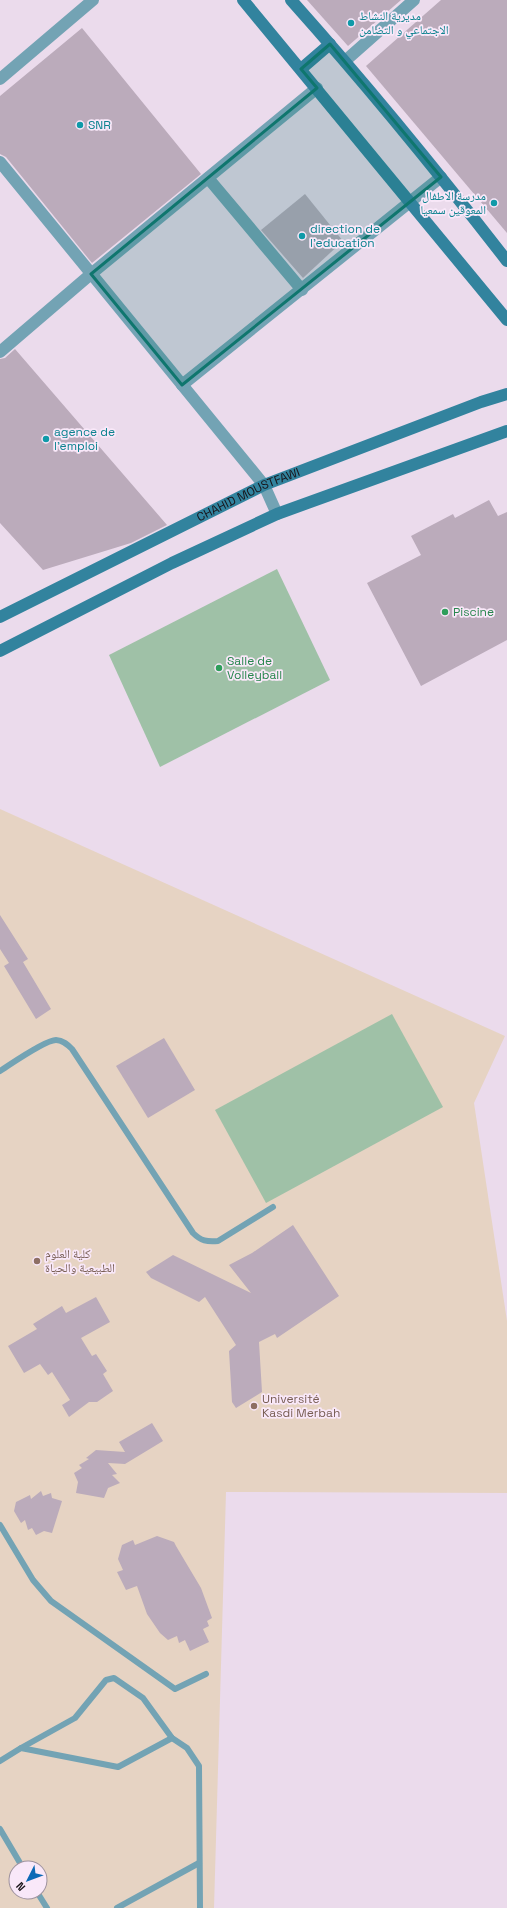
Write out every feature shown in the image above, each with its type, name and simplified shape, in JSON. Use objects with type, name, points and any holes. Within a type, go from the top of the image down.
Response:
[{"type":"main road","points":[[243,0],[507,320]]},
{"type":"main road","points":[[291,0],[345,61],[441,177],[507,261]]},
{"type":"main road","points":[[301,69],[330,44]]},
{"type":"main road","name":"CHAHID MOUSTFAWI","points":[[0,617],[264,485],[481,402],[507,394]]},
{"type":"main road","points":[[0,651],[172,563],[277,514],[507,431]]},
{"type":"street","points":[[0,79],[94,0]]},
{"type":"street","points":[[345,61],[414,0]]},
{"type":"street","points":[[0,352],[91,274],[317,88]]},
{"type":"street","points":[[0,162],[264,485],[277,514]]},
{"type":"street","points":[[182,385],[441,177]]},
{"type":"street","points":[[208,178],[302,290]]},
{"type":"lane","points":[[0,1071],[51,1041],[56,1040],[64,1042],[72,1049],[193,1233],[200,1240],[208,1242],[218,1241],[273,1207]]},
{"type":"lane","points":[[0,1525],[33,1580],[51,1601],[175,1689],[206,1674]]},
{"type":"lane","points":[[0,1761],[75,1718],[102,1684],[114,1678],[143,1698],[172,1738],[187,1748],[198,1766],[200,1908]]},
{"type":"lane","points":[[21,1748],[118,1767],[172,1738]]},
{"type":"lane","points":[[0,1829],[18,1860]]},
{"type":"lane","points":[[117,1908],[200,1864]]},
{"type":"highlighted area","points":[[330,44],[441,177],[182,385],[91,274],[317,88],[301,69]]},
{"type":"shaded area","name":"Université Kasdi Merbah","points":[[0,809],[505,1036],[474,1103],[507,1321],[507,1493],[226,1492],[214,1908],[0,1908]]},
{"type":"green space","name":"Salle de Volleyball","points":[[277,569],[330,680],[160,767],[109,655]]},
{"type":"green space","points":[[392,1014],[443,1107],[266,1203],[215,1110]]},
{"type":"building","name":"مديرية النشاط الاجتماعي و التضامن","points":[[307,0],[401,0],[348,46]]},
{"type":"building","points":[[441,0],[507,0],[507,233],[366,66]]},
{"type":"building","name":"SNR","points":[[82,28],[201,174],[92,263],[6,157],[0,154],[0,96]]},
{"type":"building","name":"direction de l'education","points":[[305,194],[343,241],[303,278],[261,230]]},
{"type":"building","name":"agence de l'emploi","points":[[15,349],[167,525],[131,543],[43,570],[0,523],[0,359],[5,358]]},
{"type":"building","name":"Piscine","points":[[489,500],[498,516],[507,512],[507,640],[421,686],[367,583],[421,555],[411,536],[453,514],[455,518]]},
{"type":"building","points":[[0,915],[28,959],[23,962],[51,1009],[36,1019],[4,966],[9,963],[0,949]]},
{"type":"building","points":[[164,1038],[195,1090],[148,1118],[116,1066]]},
{"type":"building","points":[[293,1225],[339,1296],[277,1338],[275,1334],[259,1342],[262,1392],[236,1408],[232,1402],[229,1351],[236,1345],[205,1297],[199,1302],[151,1278],[146,1272],[173,1255],[251,1293],[229,1265],[252,1253]]},
{"type":"building","points":[[96,1297],[110,1322],[81,1338],[92,1356],[96,1354],[107,1371],[103,1374],[113,1391],[97,1402],[89,1402],[69,1417],[62,1405],[70,1400],[52,1372],[48,1375],[40,1364],[24,1373],[8,1346],[37,1329],[33,1324],[62,1306],[66,1313]]},
{"type":"building","points":[[152,1423],[163,1441],[125,1464],[108,1463],[117,1474],[112,1475],[120,1483],[108,1488],[104,1498],[76,1493],[78,1482],[74,1473],[82,1468],[79,1465],[89,1459],[86,1458],[96,1450],[125,1452],[119,1442]]},
{"type":"building","points":[[41,1491],[43,1496],[51,1493],[52,1498],[62,1501],[52,1533],[44,1531],[36,1535],[32,1528],[28,1530],[25,1520],[21,1523],[14,1511],[16,1502],[30,1495],[31,1499]]},
{"type":"building","points":[[157,1536],[174,1542],[201,1588],[212,1618],[207,1621],[209,1626],[203,1629],[209,1642],[190,1651],[185,1640],[179,1643],[177,1636],[168,1640],[160,1633],[147,1614],[137,1586],[126,1590],[117,1572],[123,1570],[118,1559],[122,1545],[133,1540],[135,1545]]},
{"type":"place","name":"مديرية النشاط الاجتماعي و التضامن","points":[[351,23]]},
{"type":"place","name":"SNR","points":[[80,125]]},
{"type":"place","name":"مدرسة الاطفال المعوقين سمعيا","points":[[494,203]]},
{"type":"place","name":"direction de l'education","points":[[302,236]]},
{"type":"place","name":"agence de l'emploi","points":[[46,439]]},
{"type":"place","name":"Piscine","points":[[445,612]]},
{"type":"place","name":"Salle de Volleyball","points":[[219,668]]},
{"type":"place","name":"كلية العلوم الطبيعية والحياة","points":[[37,1261]]},
{"type":"place","name":"Université Kasdi Merbah","points":[[254,1406]]}]
